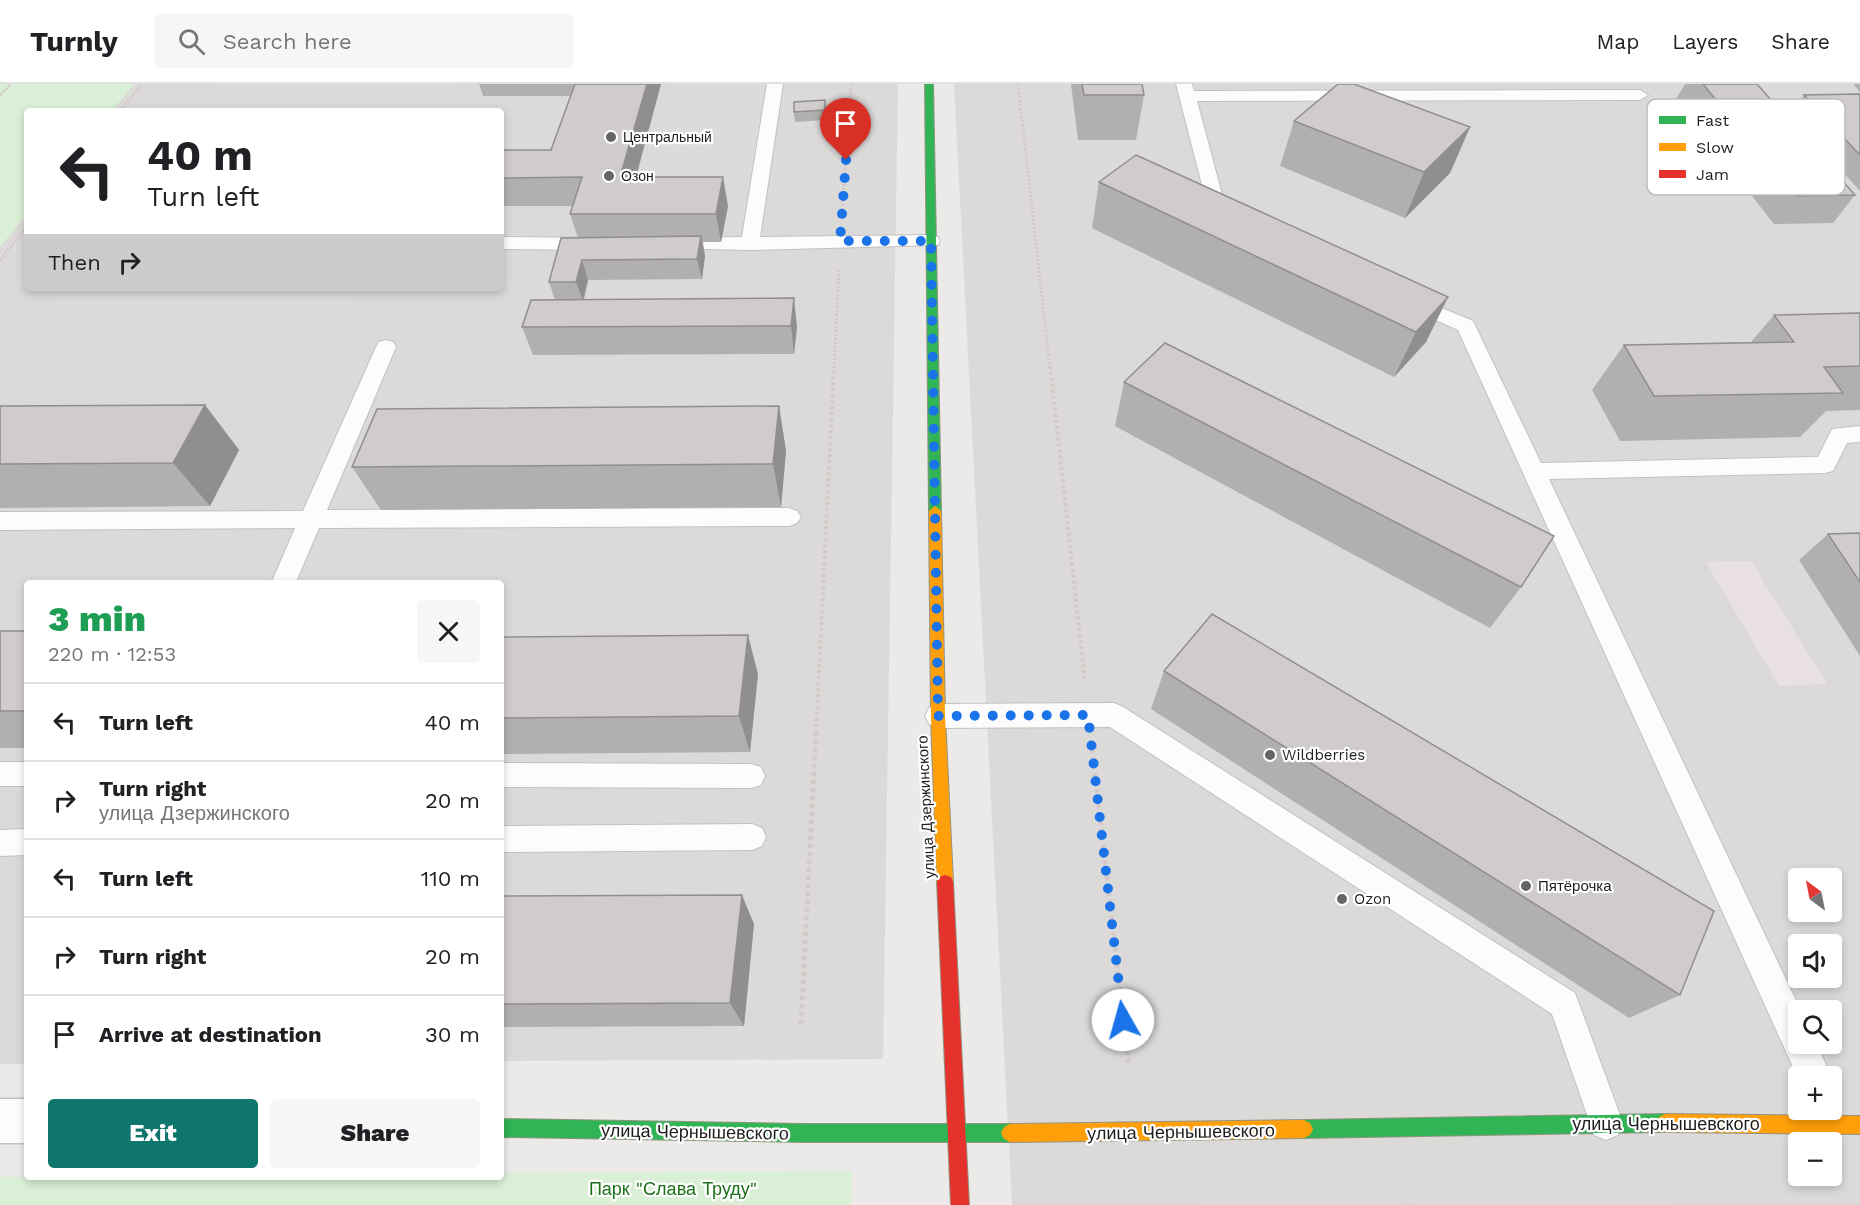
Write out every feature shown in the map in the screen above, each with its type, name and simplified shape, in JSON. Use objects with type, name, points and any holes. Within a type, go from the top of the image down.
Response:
[{"type":"main road","name":"улица Дзержинского","points":[[929,84],[938,716],[960,1205]]},
{"type":"main road","name":"улица Чернышевского","points":[[504,1128],[802,1133],[1136,1133],[1843,1120]]},
{"type":"street","points":[[0,1121],[24,1121]]},
{"type":"lane","points":[[750,244],[775,84]]},
{"type":"lane","points":[[1251,230],[1219,216],[1186,90],[1640,96]]},
{"type":"lane","points":[[643,244],[931,241]]},
{"type":"lane","points":[[504,243],[608,244]]},
{"type":"lane","points":[[1390,292],[1466,326],[1788,1018]]},
{"type":"lane","points":[[285,580],[386,347]]},
{"type":"lane","points":[[1533,471],[1825,465],[1840,435],[1860,434]]},
{"type":"lane","points":[[0,521],[789,517]]},
{"type":"lane","points":[[938,716],[1114,715],[1564,1004],[1606,1123]]},
{"type":"lane","points":[[0,774],[24,774]]},
{"type":"lane","points":[[504,775],[751,776]]},
{"type":"lane","points":[[504,839],[752,837]]},
{"type":"lane","points":[[0,843],[24,842]]},
{"type":"path","points":[[0,95],[11,84]]},
{"type":"path","points":[[122,108],[142,84]]},
{"type":"path","points":[[801,1024],[840,241],[851,84]]},
{"type":"path","points":[[1018,84],[1129,1067]]},
{"type":"path","points":[[0,260],[24,230]]},
{"type":"shaded area","points":[[0,84],[898,84],[883,1059],[504,1061],[504,580],[24,580],[24,1064],[0,1064]]},
{"type":"shaded area","points":[[213,84],[458,84],[446,108],[195,108]]},
{"type":"shaded area","points":[[671,84],[765,84],[752,175],[649,176]]},
{"type":"shaded area","points":[[954,84],[1860,84],[1860,1205],[1012,1205]]},
{"type":"shaded area","points":[[58,291],[359,291],[338,339],[20,341]]},
{"type":"shaded area","points":[[1751,561],[1827,684],[1779,686],[1706,562]]},
{"type":"shaded area","points":[[1657,1161],[1673,1205],[1410,1205],[1400,1168]]},
{"type":"shaded area","points":[[1396,1170],[1404,1205],[1200,1205],[1195,1174]]},
{"type":"green space","points":[[0,84],[134,84],[114,108],[24,108],[24,218],[0,247]]},
{"type":"green space","name":"Парк \"Слава Труду\"","points":[[852,1171],[851,1205],[0,1205],[0,1177],[24,1177],[24,1180],[504,1180],[504,1173]]},
{"type":"building","points":[[575,84],[647,84],[620,177],[723,177],[716,214],[570,214],[582,177],[504,178],[504,150],[551,150]]},
{"type":"building","points":[[1082,84],[1142,84],[1144,95],[1084,95]]},
{"type":"building","points":[[1338,84],[1354,84],[1470,127],[1424,172],[1294,121]]},
{"type":"building","points":[[1703,84],[1757,84],[1770,99],[1715,99]]},
{"type":"building","points":[[1860,94],[1860,155],[1845,139],[1845,99],[1808,99],[1804,95]]},
{"type":"building","points":[[825,100],[825,110],[794,112],[794,102]]},
{"type":"building","points":[[1136,155],[1448,297],[1416,332],[1099,182]]},
{"type":"building","points":[[1845,184],[1855,195],[1795,196],[1845,195]]},
{"type":"building","points":[[701,236],[697,259],[582,260],[576,282],[549,282],[561,238]]},
{"type":"building","points":[[794,298],[791,326],[522,327],[531,300]]},
{"type":"building","points":[[1860,313],[1860,366],[1824,367],[1843,393],[1654,396],[1624,345],[1794,342],[1774,315]]},
{"type":"building","points":[[1165,343],[1554,536],[1521,587],[1124,382]]},
{"type":"building","points":[[205,405],[173,463],[0,464],[0,406]]},
{"type":"building","points":[[779,406],[773,464],[352,467],[377,409]]},
{"type":"building","points":[[1860,533],[1860,582],[1828,534]]},
{"type":"building","points":[[1212,614],[1714,911],[1680,995],[1164,671]]},
{"type":"building","points":[[0,631],[24,631],[24,711],[0,711]]},
{"type":"building","points":[[748,635],[739,716],[504,718],[504,637]]},
{"type":"building","points":[[742,895],[730,1003],[504,1004],[504,896]]},
{"type":"traffic: fast","points":[[929,84],[935,511]]},
{"type":"traffic: fast","points":[[1304,1129],[1665,1123]]},
{"type":"traffic: fast","points":[[504,1128],[802,1133],[1010,1133]]},
{"type":"traffic: slow","points":[[935,511],[938,716],[945,882]]},
{"type":"traffic: slow","points":[[1665,1123],[1860,1125]]},
{"type":"traffic: slow","points":[[1010,1133],[1304,1129]]},
{"type":"traffic: jam","points":[[945,882],[960,1205]]},
{"type":"place","name":"Центральный","points":[[611,137]]},
{"type":"place","name":"Озон","points":[[609,176]]},
{"type":"place","name":"Wildberries","points":[[1270,755]]},
{"type":"place","name":"Пятёрочка","points":[[1526,886]]},
{"type":"place","name":"Ozon","points":[[1342,899]]},
{"type":"route","points":[[846,160],[840,241],[931,241],[938,716],[1088,715],[1123,1020]]}]
